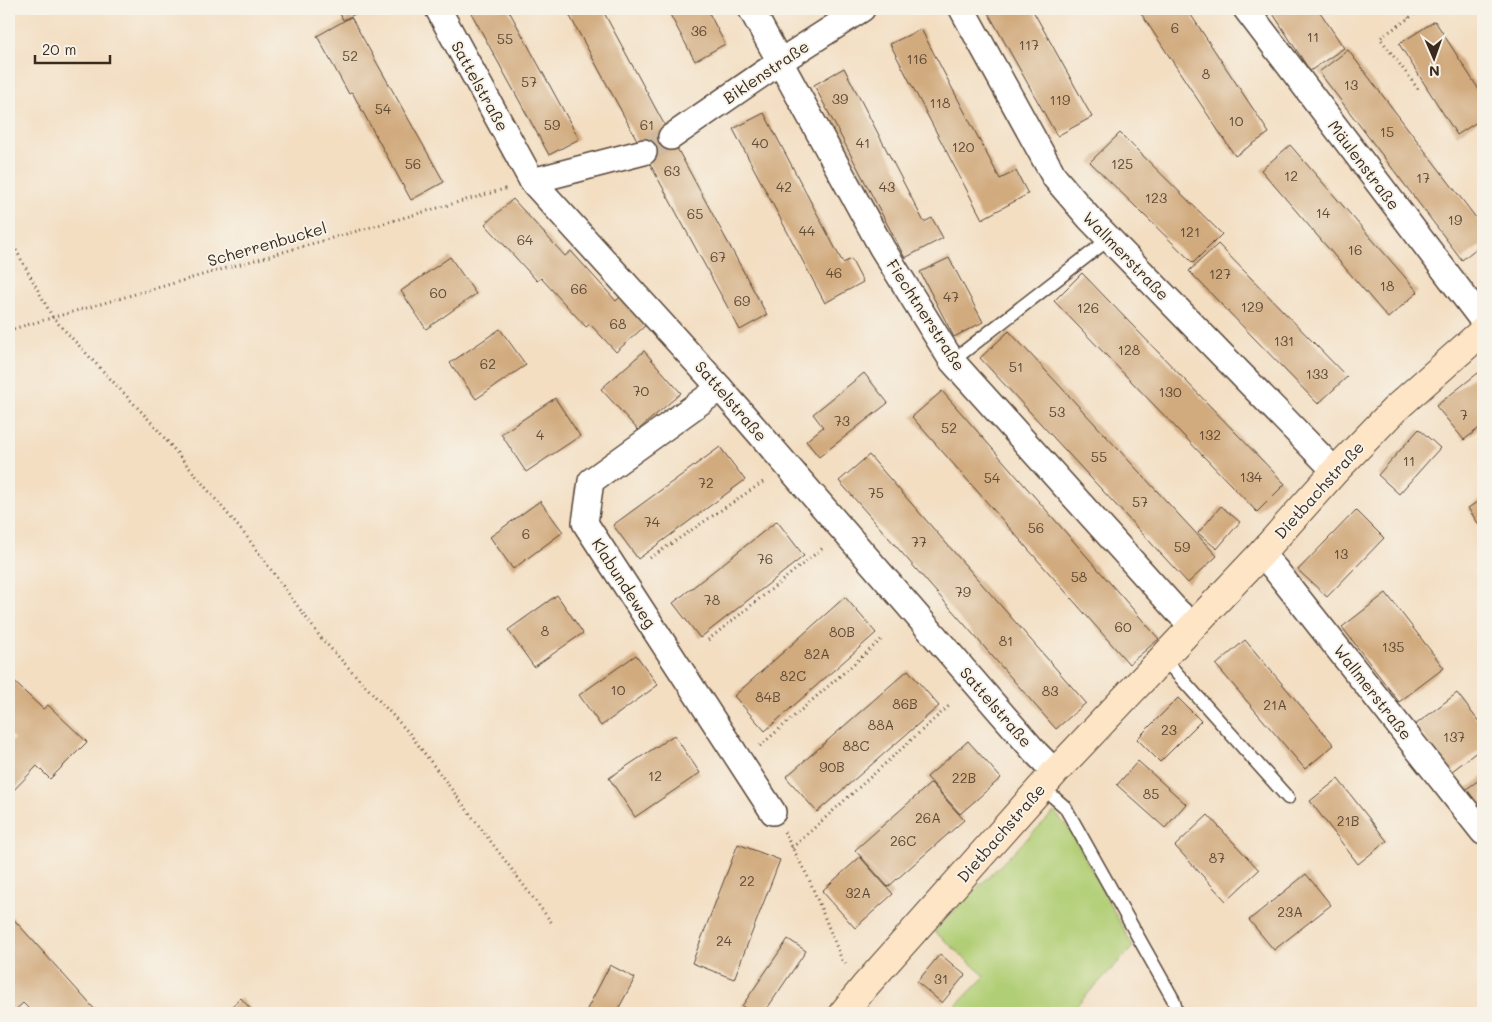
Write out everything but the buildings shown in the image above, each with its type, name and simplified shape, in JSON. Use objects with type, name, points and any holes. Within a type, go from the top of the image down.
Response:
[{"type":"main road","name":"Dietbachstraße","points":[[843,1013],[1049,779],[1194,627],[1335,471],[1395,409],[1481,334]]},
{"type":"street","name":"Sattelstraße","points":[[438,9],[532,181],[720,388],[1036,753],[1049,779]]},
{"type":"street","name":"Fiechtnerstraße","points":[[752,9],[882,248],[952,361],[1176,610],[1194,627]]},
{"type":"street","name":"Biklenstraße","points":[[671,137],[862,9]]},
{"type":"street","name":"Wallmerstraße","points":[[962,9],[1055,178],[1109,239],[1335,471]]},
{"type":"street","name":"Mäulenstraße","points":[[1246,9],[1481,334]]},
{"type":"street","points":[[532,181],[644,152]]},
{"type":"street","name":"Klabundeweg","points":[[720,388],[591,482],[585,524],[773,812]]},
{"type":"street","name":"Wallmerstraße","points":[[1261,554],[1276,569],[1483,832]]},
{"type":"lane","points":[[952,361],[1109,239]]},
{"type":"lane","points":[[1164,659],[1288,798]]},
{"type":"lane","points":[[1049,779],[1173,999],[1178,1013]]},
{"type":"path","points":[[1403,9],[1409,18]]},
{"type":"path","points":[[1418,89],[1380,38],[1422,9]]},
{"type":"path","name":"Scherrenbuckel","points":[[9,330],[532,181]]},
{"type":"path","points":[[9,238],[53,318],[152,422],[247,537],[321,638],[410,734],[552,923]]},
{"type":"path","points":[[650,558],[787,466]]},
{"type":"path","points":[[708,640],[844,532]]},
{"type":"path","points":[[740,763],[881,640]]},
{"type":"path","points":[[792,848],[951,704]]},
{"type":"path","points":[[796,855],[809,879],[842,960],[865,986]]},
{"type":"green space","points":[[1054,812],[1071,831],[1133,947],[1069,1013],[949,1013],[985,976],[934,931]]},
{"type":"tunnel","points":[[644,152],[671,137]]}]
